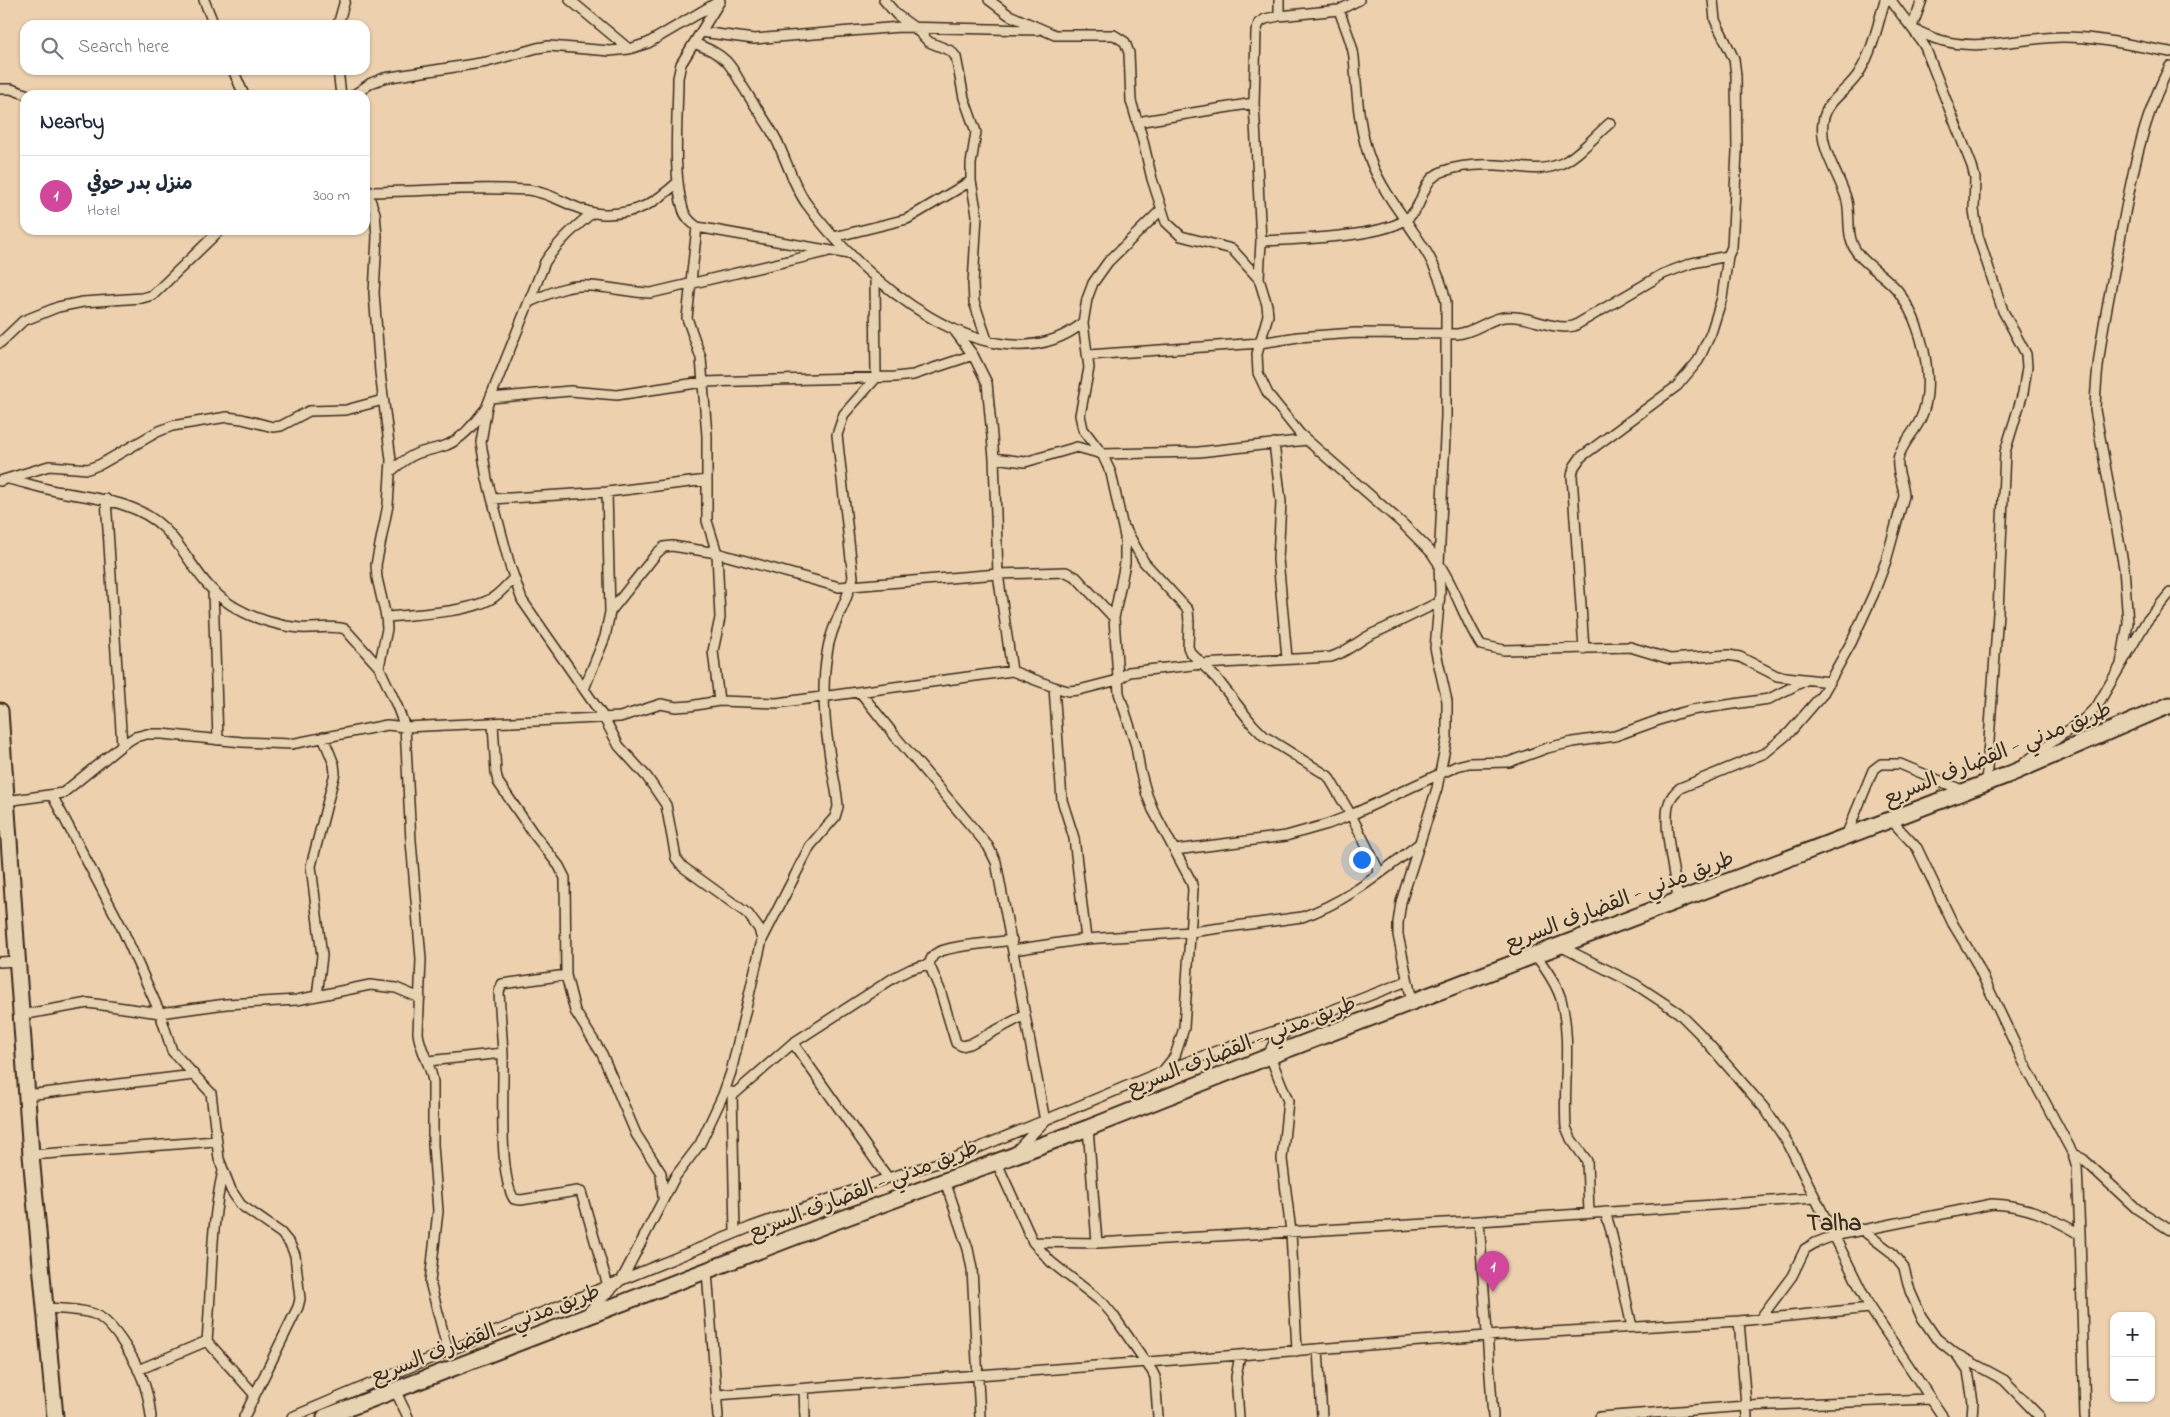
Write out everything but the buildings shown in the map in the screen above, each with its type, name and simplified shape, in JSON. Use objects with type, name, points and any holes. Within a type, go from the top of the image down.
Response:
[{"type":"highway","name":"طريق مدني - القضارف السريع","points":[[325,1417],[945,1180],[1088,1128],[1412,1001],[2010,774],[2168,710]]},
{"type":"highway","points":[[0,711],[31,1155],[55,1417]]},
{"type":"street","points":[[204,0],[212,20]]},
{"type":"street","points":[[570,0],[629,49]]},
{"type":"street","points":[[361,90],[371,83],[384,78],[487,62],[549,46],[610,51],[629,49],[648,43],[720,0]]},
{"type":"street","points":[[720,0],[681,64],[678,78],[678,182],[683,211],[697,227],[849,254]]},
{"type":"street","points":[[884,0],[897,15],[915,28],[929,42],[950,51],[956,57],[964,98],[976,132],[971,154],[971,181],[977,215],[973,284],[974,302],[986,340]]},
{"type":"street","points":[[988,0],[1008,15],[1055,35],[1114,35],[1125,42],[1130,53],[1131,101],[1166,222],[1181,236],[1232,249],[1259,279],[1268,304],[1268,315],[1256,365],[1258,373],[1277,405],[1307,440],[1404,524],[1431,552],[1450,580],[1466,617],[1482,645],[1504,650],[1630,647],[1670,659],[1728,655],[1740,657],[1777,676],[1830,682]]},
{"type":"street","points":[[1279,0],[1279,16]]},
{"type":"street","points":[[1259,279],[1261,241],[1254,104],[1256,32],[1259,23],[1265,19],[1279,16],[1339,10],[1359,0]]},
{"type":"street","points":[[1584,649],[1572,476],[1574,467],[1581,457],[1677,386],[1698,361],[1711,333],[1722,298],[1728,256],[1732,247],[1737,152],[1736,75],[1734,59],[1715,20],[1713,0]]},
{"type":"street","points":[[1678,899],[1667,818],[1668,804],[1672,795],[1680,788],[1765,753],[1777,745],[1822,695],[1852,642],[1874,593],[1886,561],[1904,496],[1904,488],[1898,471],[1898,460],[1901,451],[1920,420],[1926,399],[1924,355],[1917,327],[1897,290],[1859,256],[1852,246],[1848,229],[1847,203],[1828,156],[1822,123],[1831,103],[1860,73],[1866,60],[1884,0]]},
{"type":"street","points":[[1891,0],[1914,29],[1925,47],[1972,166],[1975,178],[1974,210],[1978,236],[2003,311],[2026,354],[2027,367],[2023,393],[2005,452],[1998,613],[1986,783]]},
{"type":"street","points":[[1914,29],[1922,0]]},
{"type":"street","points":[[339,20],[344,1]]},
{"type":"street","points":[[1339,10],[1354,56],[1357,100],[1364,141],[1378,179],[1429,253],[1443,284],[1446,302],[1446,416],[1439,564],[1441,578],[1435,648],[1447,701],[1448,719],[1447,738],[1440,772],[1401,902],[1398,923],[1398,935],[1412,1001]]},
{"type":"street","points":[[701,32],[764,38],[915,28],[1040,30]]},
{"type":"street","points":[[1914,29],[1940,40],[1958,44],[1978,45],[2042,38],[2082,38],[2170,52]]},
{"type":"street","points":[[694,43],[715,52],[728,63],[776,139],[794,182],[806,202],[849,254],[875,279],[905,302],[954,330],[986,340],[1016,345],[1041,344],[1060,338],[1083,323]]},
{"type":"street","points":[[2121,664],[2128,623],[2124,568],[2095,410],[2095,386],[2103,329],[2126,206],[2147,122],[2157,91],[2170,66]]},
{"type":"street","points":[[235,75],[242,90]]},
{"type":"street","points":[[339,75],[340,90]]},
{"type":"street","points":[[0,89],[11,89],[20,92]]},
{"type":"street","points":[[1137,122],[1254,104]]},
{"type":"street","points":[[1261,241],[1354,235],[1406,221],[1414,214],[1424,188],[1434,175],[1446,170],[1471,165],[1497,165],[1544,170],[1562,163],[1610,124]]},
{"type":"street","points":[[834,236],[907,219],[971,181]]},
{"type":"street","points":[[370,190],[528,190],[546,193],[592,213],[616,213],[641,209],[658,200],[678,182]]},
{"type":"street","points":[[370,200],[375,213],[377,237],[374,293],[383,400],[390,446],[388,505],[376,565],[387,629],[379,667]]},
{"type":"street","points":[[1162,209],[1108,262],[1094,282],[1087,299],[1083,323],[1089,368],[1080,415],[1083,428],[1102,454],[1111,473],[1123,526],[1126,549],[1125,563],[1114,618],[1121,703],[1136,746],[1147,795],[1191,881],[1193,889],[1192,932],[1184,1028],[1175,1056],[1162,1071]]},
{"type":"street","points":[[592,213],[566,234],[555,246],[545,262],[489,402],[481,442],[482,456],[492,499],[522,600],[604,718],[619,746],[647,777],[666,806],[676,858],[683,867],[748,914],[759,929],[762,940]]},
{"type":"street","points":[[697,227],[687,318],[688,326],[700,350],[703,382],[707,436],[707,521],[717,553],[720,618],[713,651],[719,700]]},
{"type":"street","points":[[0,343],[23,321],[58,307],[83,302],[142,298],[153,294],[215,235]]},
{"type":"street","points":[[529,302],[567,287],[583,286],[631,293],[651,293],[831,251]]},
{"type":"street","points":[[1088,355],[1260,343],[1298,337],[1355,333],[1467,333],[1496,319],[1506,317],[1520,318],[1565,328],[1574,326],[1663,274],[1686,265],[1728,256]]},
{"type":"street","points":[[579,1320],[622,1279],[675,1177],[700,1144],[723,1095],[731,1072],[762,940],[810,846],[835,817],[838,807],[828,749],[825,696],[826,654],[851,587],[852,568],[838,435],[844,414],[876,378],[875,279]]},
{"type":"street","points":[[954,330],[973,355],[987,383],[994,458],[998,574],[1012,671]]},
{"type":"street","points":[[390,472],[404,460],[416,454],[446,445],[459,438],[469,430],[489,402],[570,391],[617,396],[703,382],[876,378],[913,375],[973,355]]},
{"type":"street","points":[[5,480],[49,466],[88,469],[102,464],[157,432],[172,426],[227,418],[242,418],[273,427],[281,426],[309,411],[346,410],[383,400]]},
{"type":"street","points":[[994,458],[1025,462],[1077,447],[1102,454],[1199,452],[1307,440]]},
{"type":"street","points":[[1274,443],[1281,502],[1278,559],[1287,658]]},
{"type":"street","points":[[5,480],[60,492],[106,499],[143,514],[163,527],[175,540],[201,579],[238,610],[259,618],[298,628],[338,627],[345,629],[379,667],[405,727],[411,841],[420,949],[418,1033],[419,1043],[428,1061],[433,1082],[433,1145],[438,1211],[430,1282],[448,1351]]},
{"type":"street","points":[[492,499],[607,492],[707,480]]},
{"type":"street","points":[[584,690],[605,637],[610,612],[607,492]]},
{"type":"street","points":[[106,499],[122,745]]},
{"type":"street","points":[[1123,526],[1144,562],[1188,610],[1190,622],[1188,647],[1264,736],[1328,776],[1351,815],[1380,873]]},
{"type":"street","points":[[610,612],[657,553],[664,547],[672,546],[717,553],[829,585],[851,587],[998,574],[1066,572],[1076,577],[1114,618]]},
{"type":"street","points":[[386,617],[466,608],[494,597],[514,578]]},
{"type":"street","points":[[213,591],[218,740]]},
{"type":"street","points":[[2010,774],[2085,718],[2097,706],[2146,622],[2170,593]]},
{"type":"street","points":[[6,800],[63,793],[122,745],[147,734],[291,744],[387,725],[405,727],[493,724],[620,717],[661,704],[690,706],[719,700],[777,703],[1012,671],[1068,691],[1079,690],[1118,680],[1129,672],[1202,664],[1331,657],[1439,602]]},
{"type":"street","points":[[1175,850],[1286,836],[1351,815],[1440,772],[1469,763],[1509,762],[1547,748],[1615,736],[1691,710],[1769,699],[1806,680]]},
{"type":"street","points":[[1054,687],[1062,800],[1074,838],[1086,939]]},
{"type":"street","points":[[860,692],[988,846],[996,862],[1012,940],[1044,1121]]},
{"type":"street","points":[[493,724],[498,782],[533,834],[559,866],[565,878],[566,975],[575,1012],[602,1054],[636,1134],[661,1173],[664,1188],[662,1202]]},
{"type":"street","points":[[317,996],[322,956],[311,866],[336,773],[322,738]]},
{"type":"street","points":[[1846,836],[1873,770],[1881,764],[1900,764],[1964,791]]},
{"type":"street","points":[[52,795],[122,926],[160,1013],[172,1051],[210,1093],[213,1103],[216,1141],[223,1171],[231,1190],[241,1205],[281,1233],[290,1244],[295,1255],[300,1299],[298,1307],[244,1417]]},
{"type":"street","points":[[1890,819],[1917,848],[1953,924],[1976,962],[2024,1063],[2073,1154],[2076,1167],[2080,1234],[2085,1417]]},
{"type":"street","points":[[1013,950],[1086,939],[1192,932],[1302,917],[1320,911],[1355,892],[1420,843]]},
{"type":"street","points":[[1012,940],[948,949],[936,953],[929,964],[940,990],[956,1043],[962,1046],[1025,1015]]},
{"type":"street","points":[[1560,946],[1636,984],[1680,1013],[1699,1032],[1764,1109],[1789,1145],[1870,1308],[1929,1399],[1943,1417]]},
{"type":"street","points":[[1536,955],[1553,979],[1561,999],[1566,1042],[1566,1128],[1570,1139],[1580,1149],[1587,1161],[1589,1213]]},
{"type":"street","points":[[0,962],[17,961]]},
{"type":"street","points":[[732,1096],[793,1043],[896,977],[929,964]]},
{"type":"street","points":[[566,975],[502,984],[499,992],[503,1053],[505,1167],[511,1194],[514,1199],[521,1200],[576,1191],[581,1192],[608,1286]]},
{"type":"street","points":[[292,1417],[735,1233],[888,1178],[954,1158],[1162,1071],[1298,1023],[1407,981]]},
{"type":"street","points":[[21,1015],[88,1003],[160,1013],[226,1004],[297,1000],[370,984],[396,988],[420,998]]},
{"type":"street","points":[[1297,1351],[1291,1232],[1282,1159],[1288,1101],[1269,1049],[1274,1042],[1298,1023]]},
{"type":"street","points":[[793,1043],[888,1178]]},
{"type":"street","points":[[428,1061],[503,1053]]},
{"type":"street","points":[[731,1072],[735,1233]]},
{"type":"street","points":[[27,1095],[194,1075]]},
{"type":"street","points":[[1012,1155],[1044,1121]]},
{"type":"street","points":[[1088,1128],[1097,1243]]},
{"type":"street","points":[[31,1155],[216,1141]]},
{"type":"street","points":[[2073,1154],[2089,1164],[2137,1208],[2170,1230]]},
{"type":"street","points":[[996,1161],[1020,1216],[1034,1242],[1051,1262],[1102,1303],[1113,1315],[1146,1362],[1155,1377],[1158,1417]]},
{"type":"street","points":[[223,1171],[213,1227],[212,1280],[207,1341],[254,1394]]},
{"type":"street","points":[[945,1180],[968,1249],[972,1269],[976,1376],[980,1417]]},
{"type":"street","points":[[1034,1242],[1097,1243],[1479,1221],[1814,1198]]},
{"type":"street","points":[[1760,1319],[1792,1276],[1805,1249],[1833,1236],[1992,1204],[2013,1205],[2031,1209],[2080,1234]]},
{"type":"street","points":[[1605,1212],[1632,1327]]},
{"type":"street","points":[[1479,1221],[1493,1417]]},
{"type":"street","points":[[1861,1229],[1891,1252],[1904,1268],[1910,1291],[1921,1316],[1936,1338],[1957,1355],[2004,1380],[2040,1417]]},
{"type":"street","points":[[707,1271],[718,1417]]},
{"type":"street","points":[[45,1308],[92,1313],[102,1318],[111,1326],[138,1370],[146,1390],[151,1417]]},
{"type":"street","points":[[717,1395],[1486,1336],[1739,1321],[1870,1308]]},
{"type":"street","points":[[1739,1321],[1747,1417]]},
{"type":"street","points":[[138,1370],[207,1341]]},
{"type":"street","points":[[1318,1349],[1322,1417]]},
{"type":"street","points":[[1239,1417],[1236,1377],[1240,1355]]},
{"type":"street","points":[[1957,1355],[1968,1371],[1973,1402],[1972,1417]]},
{"type":"street","points":[[804,1389],[806,1417]]},
{"type":"street","points":[[395,1390],[408,1417]]},
{"type":"street","points":[[1600,1417],[1669,1414],[1746,1406],[1929,1399]]},
{"type":"place","name":"منزل بدر حوفي","points":[[1493,1292]]},
{"type":"district","name":"Talha","points":[[1834,1222]]}]
